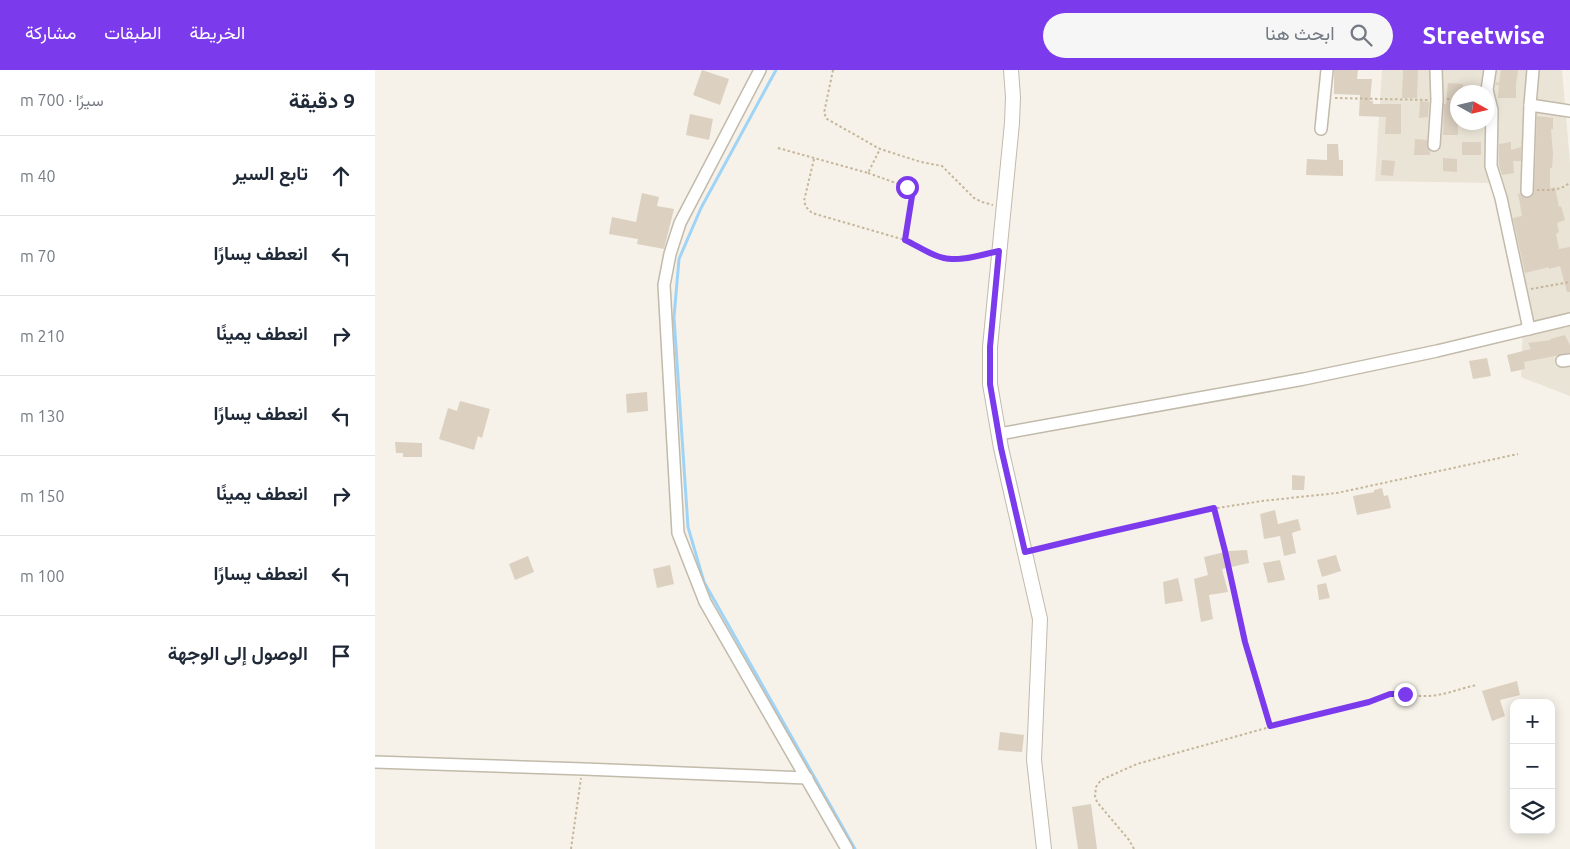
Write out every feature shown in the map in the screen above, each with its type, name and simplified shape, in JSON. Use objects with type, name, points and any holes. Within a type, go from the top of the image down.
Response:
[{"type":"street","points":[[760,70],[680,223],[670,254],[664,286],[678,533],[705,602],[847,849]]},
{"type":"street","points":[[1011,70],[1012,123],[990,347],[990,384],[999,434],[1040,619],[1034,760],[1044,849]]},
{"type":"street","points":[[1321,129],[1327,70]]},
{"type":"street","points":[[1434,145],[1437,100],[1435,70]]},
{"type":"street","points":[[1490,70],[1487,90],[1492,110],[1491,166],[1501,198],[1529,328]]},
{"type":"street","points":[[1527,191],[1533,70]]},
{"type":"street","points":[[1530,105],[1570,111]]},
{"type":"street","points":[[999,434],[1304,379],[1437,351],[1570,319]]},
{"type":"street","points":[[375,762],[807,778]]},
{"type":"path","points":[[833,70],[824,112],[827,119],[880,149],[921,162],[942,166],[974,198],[1003,208]]},
{"type":"path","points":[[1324,98],[1408,101],[1437,100]]},
{"type":"path","points":[[778,148],[868,173],[907,187],[911,190],[912,196],[905,240]]},
{"type":"path","points":[[868,173],[880,149]]},
{"type":"path","points":[[814,159],[804,201],[806,208],[812,213],[905,240],[945,258],[953,259],[999,251]]},
{"type":"path","points":[[1521,290],[1570,282]]},
{"type":"path","points":[[1025,552],[1214,508],[1337,493],[1518,454]]},
{"type":"path","points":[[1214,508],[1245,642],[1270,726]]},
{"type":"path","points":[[1134,849],[1129,840],[1097,802],[1095,796],[1096,786],[1101,780],[1137,764],[1270,726],[1369,702],[1390,694],[1427,696],[1477,685]]},
{"type":"path","points":[[571,849],[583,769]]},
{"type":"shaded area","points":[[1382,70],[1562,70],[1570,163],[1570,396],[1521,377],[1523,327],[1493,183],[1375,181]]},
{"type":"building","points":[[702,70],[729,79],[720,105],[693,95]]},
{"type":"building","points":[[1334,70],[1358,70],[1357,79],[1372,79],[1370,101],[1373,101],[1373,104],[1401,104],[1401,134],[1385,134],[1386,117],[1359,116],[1360,95],[1334,94]]},
{"type":"building","points":[[1403,70],[1418,70],[1417,98],[1402,98]]},
{"type":"building","points":[[1501,70],[1518,70],[1516,98],[1498,98],[1499,85],[1495,85],[1496,82],[1499,83]]},
{"type":"building","points":[[1448,83],[1463,84],[1450,85],[1450,130],[1458,130],[1458,135],[1443,135],[1444,104],[1446,104]]},
{"type":"building","points":[[1420,101],[1429,102],[1428,117],[1419,118]]},
{"type":"building","points":[[690,114],[713,119],[709,140],[686,135]]},
{"type":"building","points":[[1537,116],[1553,118],[1553,129],[1551,129],[1553,154],[1552,168],[1550,168],[1550,188],[1555,187],[1559,207],[1561,206],[1565,220],[1557,223],[1559,232],[1556,234],[1559,249],[1570,247],[1570,292],[1567,292],[1560,266],[1525,273],[1513,218],[1522,216],[1518,193],[1527,198],[1531,197],[1534,192]]},
{"type":"building","points":[[1415,139],[1427,140],[1430,155],[1414,155]]},
{"type":"building","points":[[1462,142],[1481,142],[1481,155],[1462,155]]},
{"type":"building","points":[[1511,142],[1511,150],[1521,147],[1521,161],[1513,161],[1514,173],[1502,175],[1499,165],[1499,144]]},
{"type":"building","points":[[1327,144],[1338,144],[1339,160],[1343,160],[1343,176],[1306,175],[1307,159],[1327,160]]},
{"type":"building","points":[[1443,158],[1457,159],[1457,172],[1443,171]]},
{"type":"building","points":[[1382,160],[1395,161],[1393,176],[1381,175]]},
{"type":"building","points":[[642,193],[659,197],[657,206],[674,209],[664,249],[637,244],[638,239],[609,234],[612,217],[636,222]]},
{"type":"building","points":[[1565,335],[1570,345],[1570,353],[1524,362],[1525,369],[1511,372],[1507,355],[1531,349],[1528,343],[1551,340]]},
{"type":"building","points":[[1487,358],[1491,376],[1473,379],[1469,361]]},
{"type":"building","points":[[647,392],[648,411],[627,413],[626,394]]},
{"type":"building","points":[[460,401],[490,409],[482,438],[478,436],[474,450],[439,439],[448,408],[457,411]]},
{"type":"building","points":[[395,442],[422,443],[422,457],[403,457],[403,453],[396,453]]},
{"type":"building","points":[[1292,475],[1305,476],[1304,490],[1292,490]]},
{"type":"building","points":[[1382,488],[1384,496],[1388,495],[1391,508],[1357,515],[1353,496],[1374,492],[1374,490]]},
{"type":"building","points":[[1275,510],[1278,524],[1298,519],[1301,530],[1292,533],[1296,553],[1284,556],[1280,536],[1264,539],[1260,514]]},
{"type":"building","points":[[1247,550],[1249,563],[1222,569],[1228,592],[1209,595],[1213,619],[1201,622],[1194,579],[1208,575],[1204,557],[1229,551]]},
{"type":"building","points":[[1336,555],[1341,571],[1322,577],[1317,560]]},
{"type":"building","points":[[528,556],[534,572],[515,580],[509,564]]},
{"type":"building","points":[[1280,560],[1285,580],[1268,583],[1263,563]]},
{"type":"building","points":[[670,565],[674,584],[657,588],[653,569]]},
{"type":"building","points":[[1178,578],[1183,601],[1165,604],[1163,582]]},
{"type":"building","points":[[1326,583],[1330,598],[1319,600],[1317,585]]},
{"type":"building","points":[[1517,681],[1520,695],[1500,700],[1505,716],[1492,721],[1482,691]]},
{"type":"building","points":[[1000,732],[1024,735],[1022,752],[998,750]]},
{"type":"building","points":[[1091,804],[1097,849],[1078,849],[1072,807]]},
{"type":"waterway","points":[[776,70],[701,208],[679,259],[674,317],[688,527],[704,582],[855,849]]},
{"type":"route","points":[[907,187],[911,190],[912,196],[905,240],[932,253],[953,259],[999,251],[990,347],[990,384],[1001,448],[1025,552],[1214,508],[1255,681],[1270,726],[1369,702],[1390,694],[1405,694]]}]
